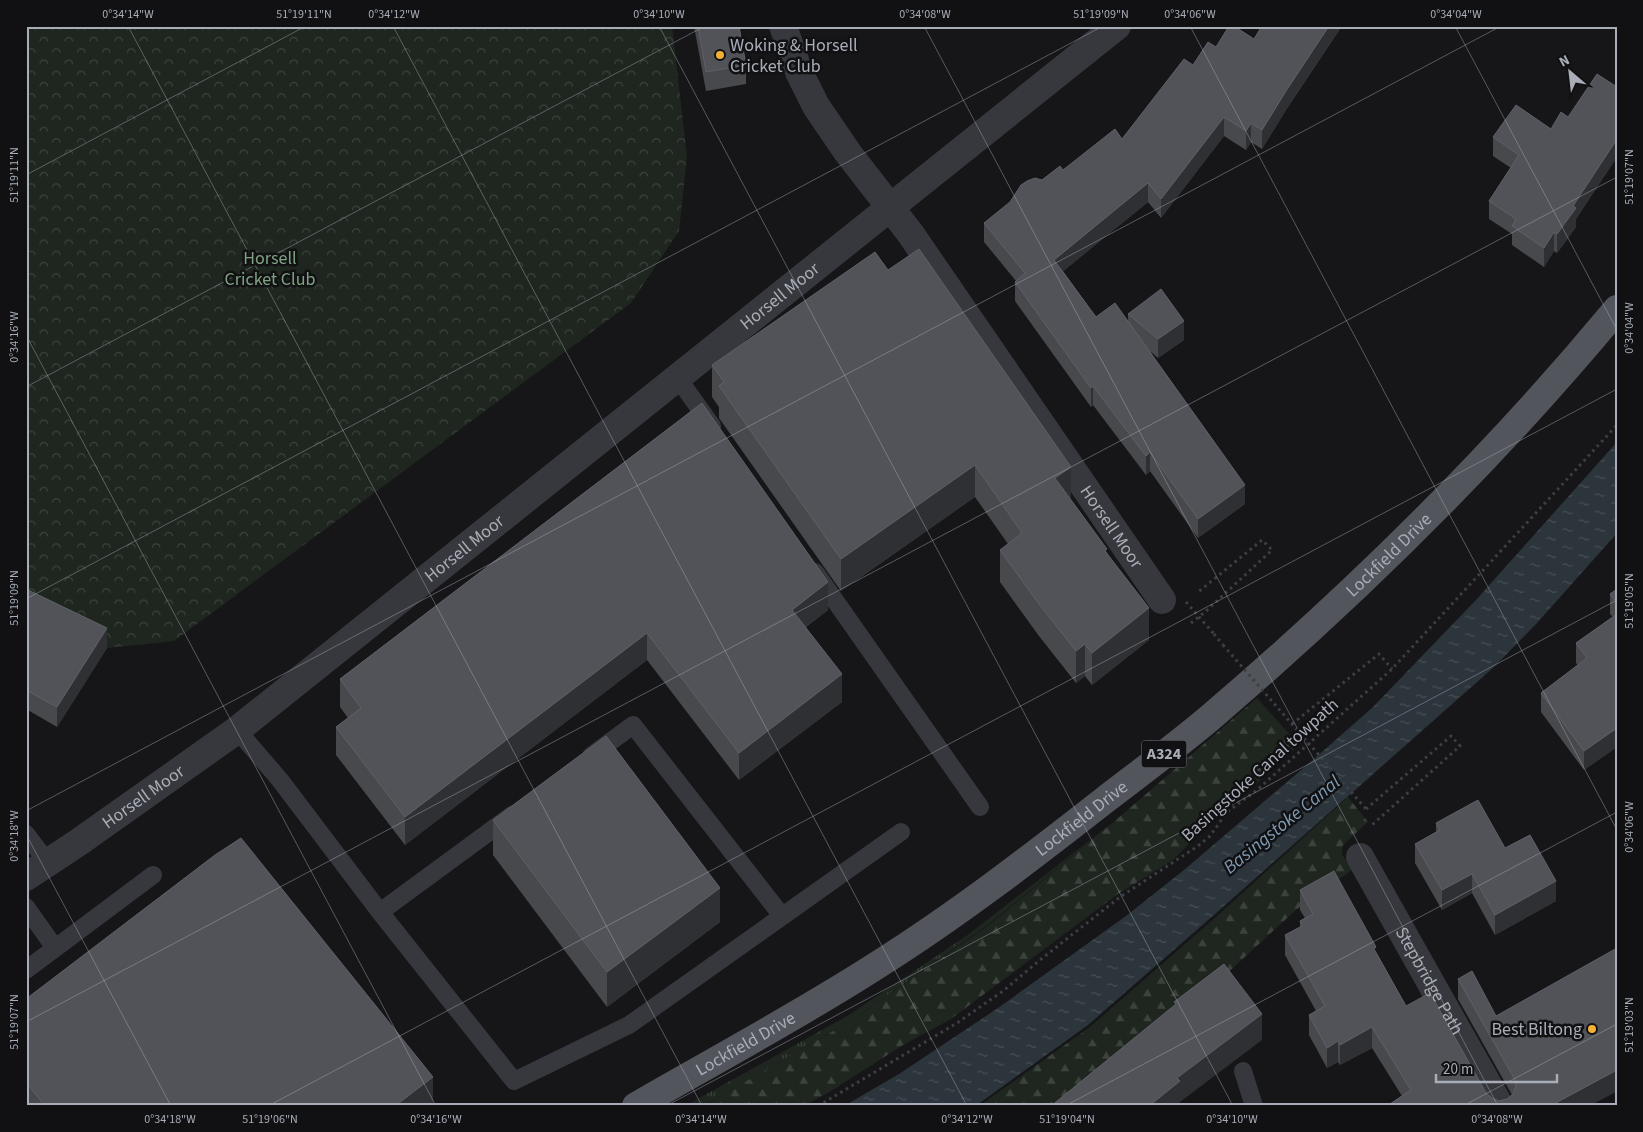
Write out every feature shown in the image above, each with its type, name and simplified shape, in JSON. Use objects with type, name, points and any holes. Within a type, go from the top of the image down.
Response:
[{"type":"main road","name":"Lockfield Drive","points":[[636,1106],[763,1035],[880,964],[1021,866],[1210,718],[1322,618],[1399,545],[1540,398],[1617,309]]},
{"type":"street","name":"Horsell Moor","points":[[783,26],[799,72],[816,106],[848,153],[915,241],[1162,600]]},
{"type":"street","name":"Horsell Moor","points":[[37,870],[237,730],[1117,26]]},
{"type":"street","name":"Stepbridge Path","points":[[1360,857],[1500,1106]]},
{"type":"lane","points":[[677,377],[720,437]]},
{"type":"lane","points":[[805,558],[980,807]]},
{"type":"lane","points":[[578,766],[633,725],[782,916]]},
{"type":"lane","points":[[237,730],[280,780],[380,912],[514,1081],[629,1025],[901,832]]},
{"type":"lane","points":[[380,912],[522,807]]},
{"type":"lane","points":[[26,834],[37,870]]},
{"type":"lane","points":[[26,970],[153,875]]},
{"type":"lane","points":[[26,907],[55,948]]},
{"type":"lane","points":[[1243,1071],[1254,1106]]},
{"type":"path","name":"Basingstoke Canal towpath","points":[[818,1106],[957,1023],[1003,991],[1120,897],[1198,846],[1210,836],[1228,812],[1257,790],[1392,669],[1617,425]]},
{"type":"path","points":[[1205,612],[1272,550],[1262,540],[1186,602],[1366,810],[1451,736],[1460,746],[1379,820]]},
{"type":"path","points":[[1292,724],[1379,654],[1392,669]]},
{"type":"green space","name":"Horsell Cricket Club","points":[[26,26],[672,26],[687,157],[679,231],[631,303],[174,641],[107,648],[26,608]]},
{"type":"green space","points":[[1257,698],[1299,745],[1250,789],[1222,811],[1173,860],[1118,894],[951,1019],[903,1045],[804,1106],[703,1106],[849,1022],[989,925],[1116,820]]},
{"type":"green space","points":[[1347,796],[1368,822],[1343,845],[1342,854],[1352,870],[1297,909],[1223,977],[1071,1106],[979,1106],[1090,1027],[1216,917],[1346,799]]},
{"type":"green space","points":[[1116,820],[989,924],[849,1022],[703,1106],[685,1106],[849,1015],[969,934]]},
{"type":"water","name":"Basingstoke Canal","points":[[1617,442],[1617,533],[1537,623],[1494,667],[1088,1025],[975,1106],[844,1106],[899,1074],[998,1008],[1126,916],[1184,870],[1314,759],[1373,707],[1476,600]]},
{"type":"building","name":"Woking & Horsell Cricket Club","points":[[698,26],[739,26],[746,65],[706,72]]},
{"type":"building","points":[[1229,26],[1234,26],[1254,39],[1262,26],[1329,26],[1262,130],[1251,123],[1246,131],[1224,117],[1161,199],[1148,183],[1054,260],[1096,317],[1115,303],[1245,485],[1198,519],[1150,452],[1146,456],[1093,386],[1091,388],[1015,282],[1025,273],[984,223],[1010,202],[1021,185],[1027,181],[1035,178],[1042,180],[1060,166],[1063,170],[1115,129],[1122,139],[1184,59],[1193,65],[1208,42],[1216,47]]},
{"type":"building","points":[[1597,74],[1617,87],[1617,139],[1573,206],[1576,208],[1557,234],[1554,232],[1544,248],[1512,226],[1516,219],[1489,201],[1519,155],[1493,137],[1516,105],[1551,129],[1561,112],[1568,117]]},
{"type":"building","points":[[919,249],[1071,467],[1055,478],[1107,549],[1105,551],[1149,608],[1092,653],[1085,644],[1076,651],[1000,550],[1022,533],[975,465],[841,559],[719,386],[724,382],[712,365],[875,252],[888,270]]},
{"type":"building","points":[[1161,289],[1184,321],[1158,339],[1128,314]]},
{"type":"building","points":[[702,403],[828,582],[792,610],[842,674],[739,753],[647,633],[405,817],[336,727],[361,708],[340,679]]},
{"type":"building","points":[[26,589],[107,628],[57,707],[26,690]]},
{"type":"building","points":[[1617,589],[1617,603],[1610,594]]},
{"type":"building","points":[[1617,614],[1617,728],[1584,751],[1541,693],[1587,658],[1576,643]]},
{"type":"building","points":[[606,736],[720,888],[607,972],[493,820]]},
{"type":"building","points":[[1478,800],[1505,848],[1530,835],[1556,881],[1495,915],[1472,874],[1442,890],[1415,844],[1440,830],[1436,823]]},
{"type":"building","points":[[241,838],[433,1077],[395,1106],[45,1106],[26,1082],[26,999],[215,855]]},
{"type":"building","points":[[1334,871],[1406,1006],[1430,993],[1486,1093],[1499,1101],[1507,1099],[1513,1094],[1516,1086],[1514,1078],[1458,979],[1472,971],[1496,1016],[1617,948],[1617,1070],[1550,1106],[1387,1106],[1411,1090],[1372,1027],[1340,1045],[1338,1041],[1327,1048],[1309,1015],[1325,1006],[1285,935],[1302,926],[1300,921],[1313,914],[1300,890]]},
{"type":"building","points":[[1224,964],[1262,1014],[1177,1078],[1180,1081],[1149,1106],[1051,1106],[1176,1004],[1174,1002]]},
{"type":"place","name":"Woking & Horsell Cricket Club","points":[[720,55]]},
{"type":"place","name":"Best Biltong","points":[[1592,1029]]}]
